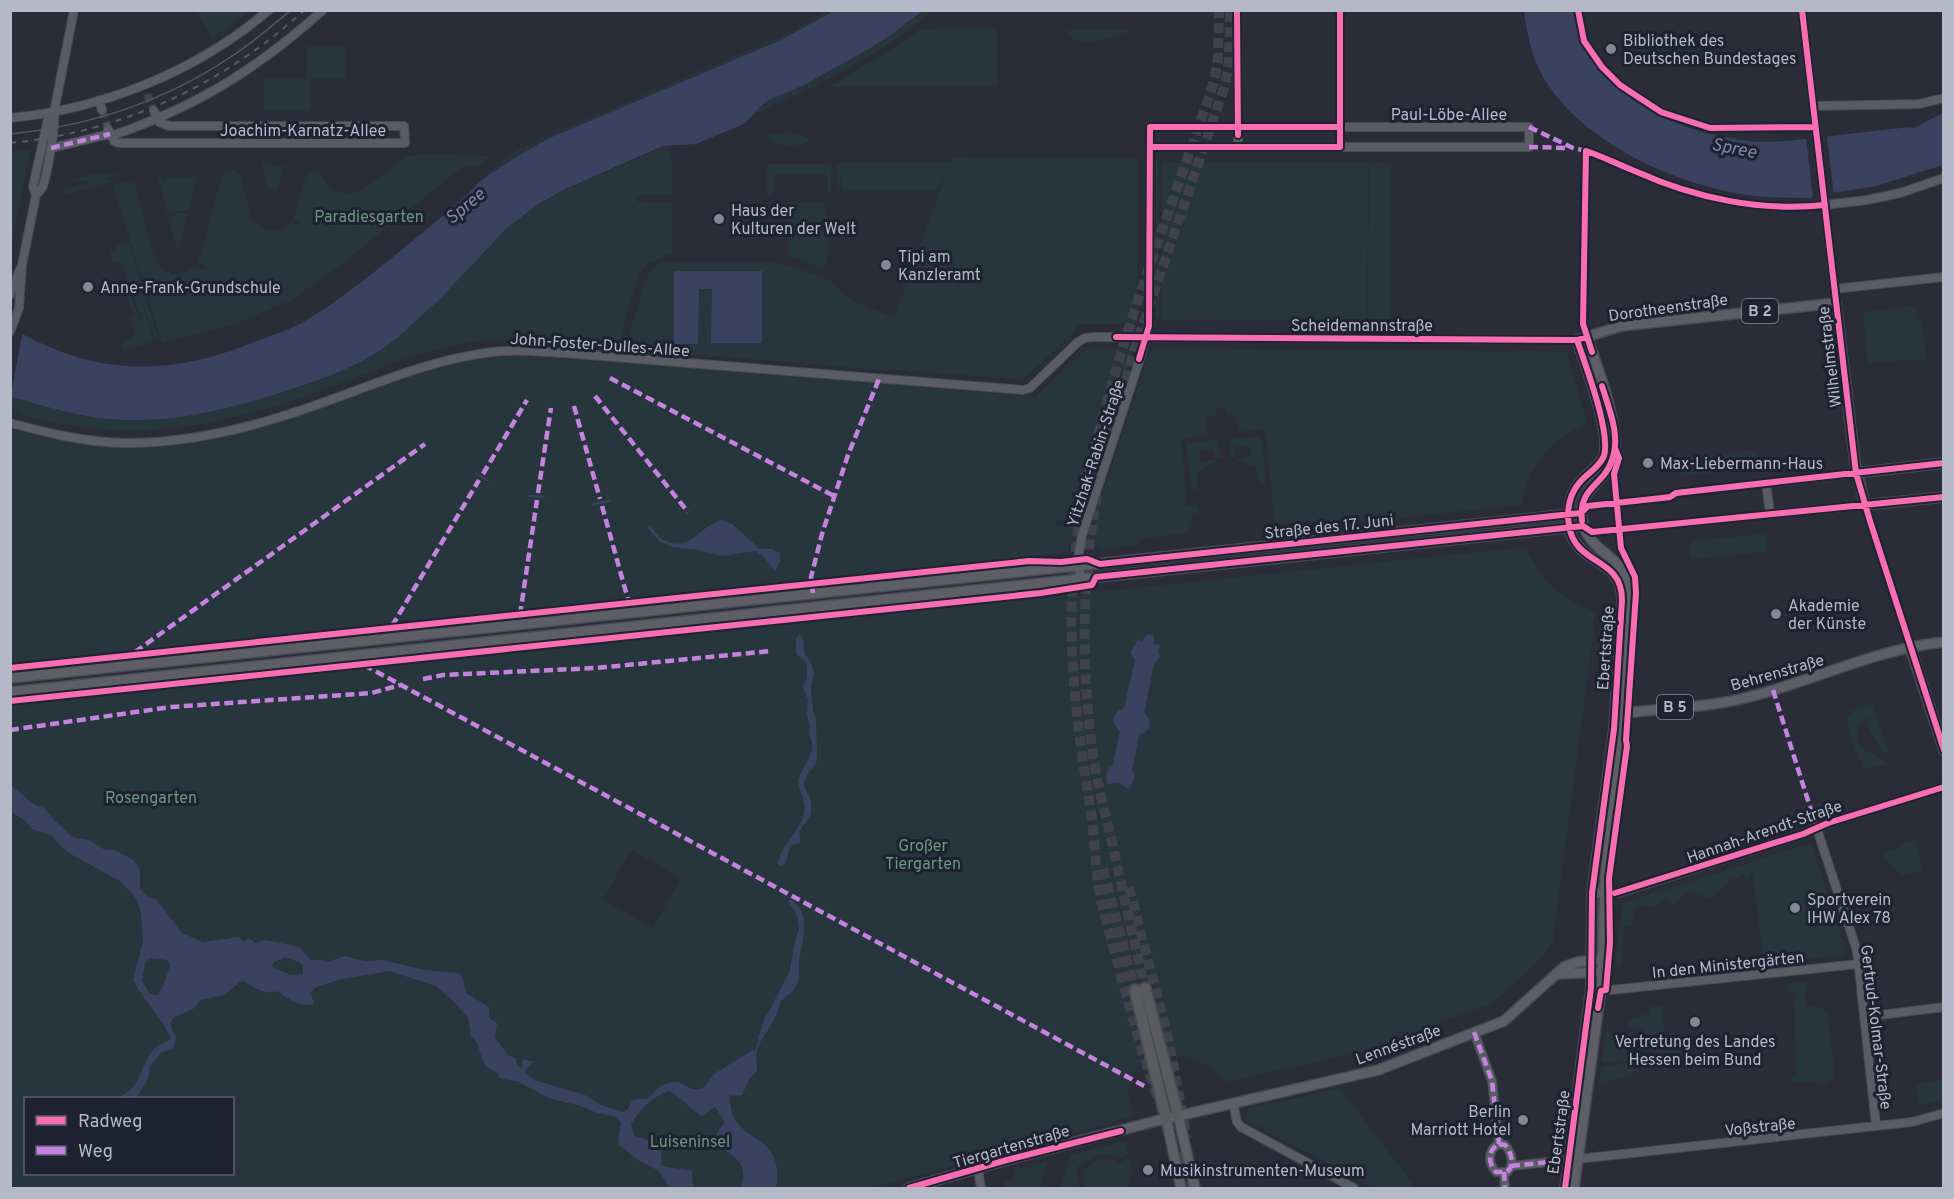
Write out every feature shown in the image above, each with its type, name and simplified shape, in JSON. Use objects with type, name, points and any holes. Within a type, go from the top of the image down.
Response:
[{"type":"highway","points":[[1166,1118],[1140,989],[1178,1115]]},
{"type":"main road","name":"Dorotheenstraße","points":[[1582,338],[1621,326],[1836,303]]},
{"type":"main road","name":"Wilhelmstraße","points":[[1836,303],[1856,473],[1865,505]]},
{"type":"main road","points":[[1581,513],[1589,490],[1604,474],[1612,460],[1615,444],[1608,404],[1582,338]]},
{"type":"main road","name":"Ebertstraße","points":[[1565,1188],[1573,1160],[1602,972],[1604,894],[1618,711],[1622,617],[1622,588],[1618,579],[1579,548],[1572,537],[1568,514],[1575,488],[1599,465],[1605,449],[1603,429],[1582,338]]},
{"type":"main road","points":[[1856,473],[1944,463]]},
{"type":"main road","points":[[1865,505],[1944,497]]},
{"type":"main road","name":"Ebertstraße","points":[[1574,1188],[1573,1160],[1591,988],[1592,893],[1629,617],[1629,582],[1621,567],[1590,540],[1583,526],[1581,513]]},
{"type":"main road","name":"Straße des 17. Juni","points":[[10,678],[1581,513]]},
{"type":"main road","name":"Straße des 17. Juni","points":[[10,692],[1583,526]]},
{"type":"main road","name":"Behrenstraße","points":[[1618,711],[1640,711],[1744,699],[1910,647],[1944,642]]},
{"type":"main road","points":[[1910,647],[1944,750]]},
{"type":"main road","points":[[1591,961],[1603,960]]},
{"type":"main road","name":"Lennéstraße","points":[[1178,1115],[1374,1071],[1508,1018],[1554,974],[1573,963],[1591,961]]},
{"type":"main road","points":[[1554,974],[1602,972]]},
{"type":"main road","points":[[1178,1115],[1195,1188]]},
{"type":"main road","name":"Tiergartenstraße","points":[[909,1188],[1178,1115]]},
{"type":"main road","points":[[1166,1118],[1181,1188]]},
{"type":"street","points":[[12,329],[19,308],[22,265],[36,195],[42,188],[51,148],[54,112],[74,10]]},
{"type":"street","points":[[10,118],[54,112],[145,89],[203,57],[269,10]]},
{"type":"street","points":[[51,148],[110,133],[202,98],[259,63],[323,10]]},
{"type":"street","points":[[1237,10],[1238,147]]},
{"type":"street","name":"Wilhelmstraße","points":[[1802,10],[1836,303]]},
{"type":"street","points":[[1813,106],[1919,104],[1944,98]]},
{"type":"street","points":[[99,100],[102,110]]},
{"type":"street","points":[[36,195],[33,186],[41,148],[48,119],[54,112]]},
{"type":"street","name":"Joachim-Karnatz-Allee","points":[[110,133],[115,142],[134,144],[405,143],[404,126],[169,126],[162,124],[156,115]]},
{"type":"street","name":"Paul-Löbe-Allee","points":[[1150,127],[1529,127],[1529,147],[1150,147]]},
{"type":"street","name":"Yitzhak-Rabin-Straße","points":[[1080,579],[1082,535],[1149,326],[1150,127]]},
{"type":"street","points":[[1340,127],[1340,147]]},
{"type":"street","points":[[1824,202],[1867,200],[1900,193],[1944,178]]},
{"type":"street","points":[[10,295],[22,265]]},
{"type":"street","points":[[1834,289],[1944,277]]},
{"type":"street","name":"Scheidemannstraße","points":[[1147,337],[1582,338]]},
{"type":"street","name":"John-Foster-Dulles-Allee","points":[[10,423],[84,439],[126,443],[167,441],[221,433],[286,416],[421,366],[489,352],[515,351],[596,355],[1023,390],[1030,388],[1085,338],[1147,337]]},
{"type":"street","points":[[1856,473],[1766,483],[1770,514],[1865,505]]},
{"type":"street","name":"Hannah-Arendt-Straße","points":[[1592,893],[1619,893],[1944,787]]},
{"type":"street","name":"Gertrud-Kolmar-Straße","points":[[1817,829],[1856,948],[1876,1126]]},
{"type":"street","name":"In den Ministergärten","points":[[1600,991],[1858,964]]},
{"type":"street","points":[[1864,1017],[1944,1007]]},
{"type":"street","points":[[1474,1032],[1492,1081],[1499,1144]]},
{"type":"street","points":[[1233,1103],[1237,1122],[1241,1127],[1354,1188]]},
{"type":"street","name":"Voßstraße","points":[[1511,1166],[1918,1121],[1944,1113]]},
{"type":"street","points":[[1499,1144],[1505,1145],[1511,1156],[1511,1166],[1510,1170],[1504,1173],[1496,1172],[1490,1162],[1493,1147],[1499,1144]]},
{"type":"street","points":[[978,1169],[981,1188]]},
{"type":"street","points":[[1504,1173],[1505,1188]]},
{"type":"green space","points":[[196,11],[250,11],[212,39]]},
{"type":"green space","points":[[827,11],[834,11],[779,41],[540,142],[489,177],[486,174],[514,152],[551,134],[766,43]]},
{"type":"green space","points":[[922,11],[931,11],[890,43],[824,81],[754,114],[766,101],[822,75],[891,35]]},
{"type":"green space","points":[[997,28],[997,86],[829,87],[896,47],[921,29]]},
{"type":"green space","points":[[1065,29],[1133,29],[1116,36],[1085,42],[1073,39]]},
{"type":"green space","points":[[307,46],[345,46],[345,79],[311,79],[311,111],[294,111],[293,109],[264,111],[264,79],[307,79]]},
{"type":"green space","points":[[788,132],[803,135],[810,141],[788,146],[772,142],[767,138],[769,135]]},
{"type":"green space","points":[[400,137],[400,140],[126,141],[135,138]]},
{"type":"green space","points":[[667,146],[672,160],[672,195],[637,195],[637,202],[672,203],[672,254],[666,254],[665,257],[648,263],[639,274],[618,345],[514,339],[454,345],[402,360],[259,411],[229,419],[168,429],[106,430],[76,426],[34,418],[11,408],[10,397],[96,418],[133,420],[181,417],[229,408],[331,374],[363,361],[397,338],[437,302],[507,228],[537,205],[563,190]]},
{"type":"green space","points":[[31,149],[11,247],[11,151]]},
{"type":"green space","name":"Paradiesgarten","points":[[420,154],[490,156],[477,166],[461,168],[337,268],[290,301],[237,323],[162,343],[113,185],[134,180],[155,260],[163,270],[179,274],[195,266],[203,270],[205,268],[198,262],[222,176],[226,171],[234,170],[240,175],[251,217],[255,222],[270,230],[275,230],[291,222],[298,226],[300,224],[293,219],[306,175],[310,171],[319,171],[334,191],[349,194],[360,191],[408,156]]},
{"type":"green space","points":[[953,157],[1137,158],[1137,322],[1134,324],[1077,324],[1076,330],[1023,380],[889,369],[888,371],[625,348],[647,276],[659,263],[777,263],[833,282],[846,297],[894,318],[938,197],[944,173],[937,191],[842,191],[841,175],[839,192],[837,192],[837,163],[950,163]]},
{"type":"green space","points":[[1156,160],[1159,160],[1159,315],[1157,319],[1156,319]]},
{"type":"green space","points":[[261,163],[285,166],[277,189],[268,189]]},
{"type":"green space","points":[[1162,163],[1368,163],[1367,321],[1162,320]]},
{"type":"green space","points":[[1369,163],[1391,163],[1390,321],[1368,321]]},
{"type":"green space","points":[[767,164],[831,164],[831,192],[828,193],[828,175],[776,175],[773,195],[767,195]]},
{"type":"green space","points":[[97,173],[123,174],[104,179],[119,180],[62,195],[61,190],[94,181],[70,181]]},
{"type":"green space","points":[[158,177],[165,181],[167,177],[197,177],[188,211],[167,212]]},
{"type":"green space","points":[[787,203],[824,203],[829,219],[829,248],[823,269],[788,255]]},
{"type":"green space","points":[[167,213],[173,217],[174,213],[188,213],[179,247],[176,247]]},
{"type":"green space","points":[[129,242],[158,338],[155,339],[138,289],[154,341],[125,352],[120,345],[135,334],[129,319],[134,316],[125,293],[129,291],[141,323],[143,323],[121,261],[113,263],[109,252],[117,250],[116,246]]},
{"type":"green space","points":[[1916,306],[1917,319],[1922,319],[1926,359],[1867,363],[1863,312]]},
{"type":"green space","points":[[1098,347],[1129,348],[1132,355],[1077,520],[1055,523],[1057,526],[1075,527],[1065,553],[11,663],[11,430],[89,444],[114,446],[192,443],[277,423],[449,364],[503,356],[594,359],[1028,395],[1035,398],[1082,352]]},
{"type":"green space","points":[[1154,348],[1567,352],[1587,424],[1563,437],[1543,455],[1529,478],[1522,505],[1327,525],[1326,519],[1275,525],[1265,429],[1238,432],[1235,415],[1227,415],[1226,408],[1215,407],[1216,416],[1205,418],[1207,435],[1181,439],[1187,506],[1198,505],[1199,514],[1191,516],[1192,527],[1188,519],[1189,533],[1139,539],[1139,545],[1101,549],[1087,539],[1149,353]]},
{"type":"green space","points":[[1261,436],[1266,483],[1259,484],[1256,468],[1236,460],[1236,458],[1251,457],[1250,446],[1235,447],[1235,457],[1228,457],[1228,454],[1231,453],[1229,439]]},
{"type":"green space","points":[[1218,440],[1222,458],[1214,459],[1213,450],[1199,451],[1200,462],[1216,460],[1216,462],[1197,473],[1198,490],[1191,491],[1186,443]]},
{"type":"green space","points":[[1754,450],[1757,452],[1757,468],[1683,476],[1680,474],[1679,460],[1681,458]]},
{"type":"green space","points":[[1766,535],[1767,549],[1765,552],[1693,559],[1690,557],[1689,544],[1691,541]]},
{"type":"green space","name":"Großer Tiergarten","points":[[1526,547],[1531,559],[1553,587],[1562,595],[1596,612],[1553,941],[1544,956],[1494,1002],[1367,1051],[1226,1082],[1214,1070],[1200,1062],[1186,1056],[1169,1055],[1152,982],[1126,989],[1145,1060],[1134,1072],[1129,1086],[1135,1116],[871,1188],[11,1188],[10,705]],"holes":[[[631,850],[681,878],[653,928],[603,900]]]},
{"type":"green space","points":[[1872,703],[1889,753],[1883,752],[1870,731],[1867,716],[1862,723],[1858,724],[1858,742],[1861,747],[1882,759],[1887,765],[1863,768],[1850,736],[1847,718],[1852,711]]},
{"type":"green space","points":[[1914,839],[1924,870],[1901,877],[1881,854],[1899,848],[1898,845]]},
{"type":"green space","name":"Sportverein IHW Alex 78","points":[[1811,843],[1847,955],[1764,963],[1752,867],[1749,882],[1742,874],[1739,879],[1732,877],[1710,899],[1685,892],[1675,905],[1664,899],[1654,908],[1645,905],[1633,911],[1633,924],[1624,927],[1622,965],[1615,964],[1623,903]]},
{"type":"green space","points":[[1810,980],[1805,990],[1806,1007],[1821,1007],[1828,1016],[1835,1077],[1826,1083],[1793,1083],[1791,1078],[1796,1077],[1794,997],[1798,990],[1789,995],[1789,990],[1786,989],[1787,984]]},
{"type":"green space","points":[[1662,1006],[1665,1039],[1645,1034],[1643,1028],[1628,1029],[1629,1020],[1650,1013],[1650,1007]]},
{"type":"green space","points":[[1606,1031],[1634,1035],[1631,1060],[1601,1063]]},
{"type":"green space","points":[[1646,1038],[1669,1041],[1690,1040],[1691,1054],[1653,1058]]},
{"type":"green space","points":[[1637,1062],[1638,1072],[1599,1085],[1601,1066]]},
{"type":"green space","points":[[1943,1079],[1943,1099],[1920,1106],[1915,1084]]},
{"type":"green space","points":[[1340,1088],[1416,1188],[1373,1188],[1244,1119],[1247,1109]]},
{"type":"green space","points":[[1126,1140],[1128,1154],[1122,1157],[1099,1154],[1077,1167],[1079,1188],[1060,1188],[1071,1155]]},
{"type":"green space","points":[[1130,1157],[1133,1172],[1127,1188],[1085,1188],[1083,1171],[1100,1158],[1116,1161],[1118,1164]]},
{"type":"green space","points":[[1048,1161],[1040,1188],[1006,1188],[1005,1181],[1013,1179],[1014,1170]]},
{"type":"water","name":"Spree","points":[[834,11],[922,11],[867,50],[804,85],[766,101],[744,124],[696,144],[663,146],[563,190],[537,205],[507,228],[437,302],[404,332],[390,344],[351,367],[249,402],[179,417],[132,420],[96,418],[11,397],[10,327],[71,355],[101,363],[130,366],[160,366],[190,362],[221,354],[280,333],[305,321],[338,299],[432,225],[484,178],[535,146],[779,41]]},
{"type":"water","name":"Spree","points":[[1524,11],[1574,11],[1587,49],[1601,71],[1642,105],[1692,129],[1745,141],[1781,142],[1911,127],[1912,129],[1943,113],[1943,165],[1876,186],[1811,198],[1747,195],[1691,182],[1662,171],[1607,141],[1562,103],[1545,80],[1533,55]]},
{"type":"water","points":[[674,271],[762,271],[762,343],[711,343],[712,289],[699,289],[698,344],[674,344]]},
{"type":"water","points":[[722,520],[732,524],[760,549],[772,549],[780,553],[780,561],[775,571],[763,556],[755,551],[722,556],[699,550],[672,547],[660,542],[648,528],[649,525],[662,539],[680,543]]},
{"type":"water","points":[[799,635],[803,637],[805,654],[812,664],[814,673],[811,687],[813,712],[816,719],[817,759],[804,783],[811,802],[810,814],[800,831],[800,843],[791,845],[785,864],[780,866],[778,864],[782,851],[799,827],[804,813],[798,780],[812,747],[807,714],[808,699],[802,687],[807,678],[807,663],[796,654],[796,638]]},
{"type":"water","points":[[1146,635],[1154,636],[1154,644],[1160,645],[1158,651],[1160,657],[1154,664],[1144,713],[1149,719],[1150,726],[1139,735],[1132,771],[1134,780],[1130,789],[1118,783],[1107,784],[1106,775],[1112,767],[1120,731],[1115,725],[1114,718],[1117,712],[1124,708],[1135,660],[1131,652],[1137,640],[1142,641]]},
{"type":"water","points":[[10,785],[31,802],[44,808],[72,837],[89,840],[105,850],[115,850],[132,859],[140,872],[140,889],[148,897],[156,899],[182,933],[203,942],[239,937],[244,942],[249,938],[255,943],[266,940],[299,947],[311,960],[327,962],[345,956],[364,961],[382,960],[425,970],[459,973],[462,976],[466,993],[489,1007],[489,1018],[497,1023],[495,1038],[508,1055],[516,1059],[516,1063],[522,1069],[523,1059],[534,1062],[527,1067],[525,1072],[534,1080],[585,1095],[601,1105],[623,1112],[628,1109],[632,1100],[648,1098],[660,1086],[672,1082],[678,1082],[692,1089],[701,1089],[714,1074],[753,1050],[756,1054],[757,1071],[750,1078],[742,1095],[732,1096],[730,1094],[731,1108],[742,1128],[759,1140],[774,1157],[777,1170],[776,1188],[740,1188],[743,1168],[718,1142],[717,1133],[725,1122],[715,1107],[702,1116],[669,1091],[647,1104],[631,1124],[634,1136],[662,1144],[661,1163],[663,1166],[692,1171],[695,1188],[670,1188],[659,1171],[638,1160],[619,1145],[621,1122],[613,1116],[548,1098],[519,1082],[499,1078],[498,1073],[488,1068],[483,1062],[477,1042],[471,1036],[468,1018],[454,1002],[436,986],[389,971],[338,980],[314,988],[311,993],[314,1004],[309,1005],[295,1002],[278,991],[269,993],[244,981],[224,995],[201,1000],[193,1009],[174,1017],[170,1024],[176,1038],[173,1049],[162,1052],[150,1066],[149,1077],[137,1097],[121,1097],[135,1084],[153,1051],[171,1039],[133,980],[143,941],[141,912],[135,897],[120,881],[74,856],[51,835],[32,829],[26,821],[11,812]],"holes":[[[285,957],[303,966],[303,974],[291,975],[272,967],[273,963]],[[150,958],[167,960],[170,965],[163,986],[158,995],[150,994],[142,981],[145,963]]]},
{"type":"water","points":[[790,899],[802,912],[804,920],[798,981],[794,989],[781,1001],[777,1014],[761,1041],[758,1038],[764,1020],[790,971],[799,929],[797,914],[788,902]]},
{"type":"pier","points":[[1828,134],[1834,195],[1813,198],[1806,138]]},
{"type":"pier","points":[[10,324],[23,330],[11,394]]},
{"type":"waterway","points":[[476,473],[488,481]]},
{"type":"waterway","points":[[530,496],[544,497]]},
{"type":"waterway","points":[[593,504],[609,501]]},
{"type":"waterway","points":[[755,1053],[760,1040]]},
{"type":"tunnel","points":[[1157,1097],[1126,995],[1099,889],[1074,676],[1073,574],[1088,481],[1117,365],[1214,82],[1218,60],[1219,10]]},
{"type":"tunnel","points":[[1106,453],[1134,351],[1225,85],[1229,62],[1230,10]]},
{"type":"tunnel","points":[[147,94],[154,111]]},
{"type":"tunnel","points":[[102,110],[108,129]]},
{"type":"tunnel","points":[[1097,495],[1088,561],[1085,628],[1090,729],[1098,783],[1145,988]]},
{"type":"tunnel","points":[[1103,869],[1135,990]]},
{"type":"tunnel","points":[[1129,887],[1169,1042],[1187,1138]]},
{"type":"tunnel","points":[[1178,1154],[1186,1188]]},
{"type":"tram line","points":[[10,134],[97,118],[152,99],[204,74],[229,58],[291,10]]},
{"type":"railway","points":[[10,143],[43,139],[108,124],[168,101],[226,70],[267,42],[305,10]]},
{"type":"marked path","points":[[1529,127],[1573,148],[1586,151]]},
{"type":"marked path","points":[[51,148],[110,134]]},
{"type":"marked path","points":[[1529,147],[1567,148]]},
{"type":"marked path","points":[[610,378],[834,496]]},
{"type":"marked path","points":[[813,593],[811,577],[822,534],[848,455],[879,379]]},
{"type":"marked path","points":[[595,396],[688,512]]},
{"type":"marked path","points":[[483,474],[527,400]]},
{"type":"marked path","points":[[574,406],[600,499]]},
{"type":"marked path","points":[[538,493],[551,408]]},
{"type":"marked path","points":[[135,652],[425,444]]},
{"type":"marked path","points":[[392,626],[479,480]]},
{"type":"marked path","points":[[520,615],[537,500]]},
{"type":"marked path","points":[[602,506],[629,603]]},
{"type":"marked path","points":[[423,679],[443,675],[596,668],[771,651]]},
{"type":"marked path","points":[[364,665],[1146,1087]]},
{"type":"marked path","points":[[10,730],[171,707],[372,693],[400,685]]},
{"type":"marked path","points":[[1773,690],[1817,829]]},
{"type":"marked path","points":[[1474,1032],[1492,1081],[1499,1144]]},
{"type":"marked path","points":[[1499,1144],[1505,1145],[1511,1155],[1512,1162],[1507,1172],[1496,1172],[1491,1165],[1492,1150],[1499,1144]]},
{"type":"marked path","points":[[1511,1166],[1568,1160]]},
{"type":"marked path","points":[[1504,1172],[1505,1188]]},
{"type":"cycle path","points":[[1237,10],[1238,135]]},
{"type":"cycle path","points":[[1150,147],[1340,147],[1340,10]]},
{"type":"cycle path","points":[[1578,10],[1584,41],[1602,67],[1620,85],[1661,112],[1710,128],[1815,127]]},
{"type":"cycle path","points":[[1802,10],[1856,473],[1944,750]]},
{"type":"cycle path","points":[[1139,359],[1149,326],[1150,127],[1340,127]]},
{"type":"cycle path","points":[[1592,352],[1583,324],[1586,151],[1659,181],[1705,196],[1777,206],[1825,205]]},
{"type":"cycle path","points":[[1116,337],[1577,340],[1587,337]]},
{"type":"cycle path","points":[[1565,1188],[1591,988],[1592,893],[1614,729],[1622,600],[1620,586],[1615,576],[1580,549],[1573,539],[1569,526],[1568,512],[1573,493],[1581,481],[1600,462],[1604,456],[1605,445],[1601,415],[1577,340]]},
{"type":"cycle path","points":[[1582,521],[1584,500],[1608,469],[1614,451],[1615,432],[1602,386]]},
{"type":"cycle path","points":[[1598,1008],[1601,991],[1606,990],[1610,943],[1609,878],[1627,746],[1636,593],[1635,577],[1621,548],[1614,474],[1619,458],[1615,448]]},
{"type":"cycle path","points":[[1581,513],[1588,506],[1670,497],[1676,493],[1944,463]]},
{"type":"cycle path","points":[[1583,526],[1592,532],[1944,497]]},
{"type":"cycle path","points":[[10,668],[1029,561],[1061,562],[1087,559],[1100,564],[1581,513]]},
{"type":"cycle path","points":[[10,701],[1041,593],[1092,585],[1096,577],[1583,526]]},
{"type":"cycle path","points":[[1615,893],[1944,787]]},
{"type":"cycle path","points":[[909,1188],[1121,1131]]},
{"type":"place","name":"Bibliothek des Deutschen Bundestages","points":[[1611,49]]},
{"type":"place","name":"Haus der Kulturen der Welt","points":[[719,219]]},
{"type":"place","name":"Tipi am Kanzleramt","points":[[886,265]]},
{"type":"place","name":"Anne-Frank-Grundschule","points":[[88,287]]},
{"type":"place","name":"Max-Liebermann-Haus","points":[[1648,463]]},
{"type":"place","name":"Akademie der Künste","points":[[1776,614]]},
{"type":"place","name":"Sportverein IHW Alex 78","points":[[1795,908]]},
{"type":"place","name":"Vertretung des Landes Hessen beim Bund","points":[[1695,1022]]},
{"type":"place","name":"Berlin Marriott Hotel","points":[[1523,1120]]},
{"type":"place","name":"Musikinstrumenten-Museum","points":[[1148,1170]]},
{"type":"park label","name":"Rosengarten","points":[[151,797]]},
{"type":"park label","name":"Luiseninsel","points":[[690,1141]]}]
